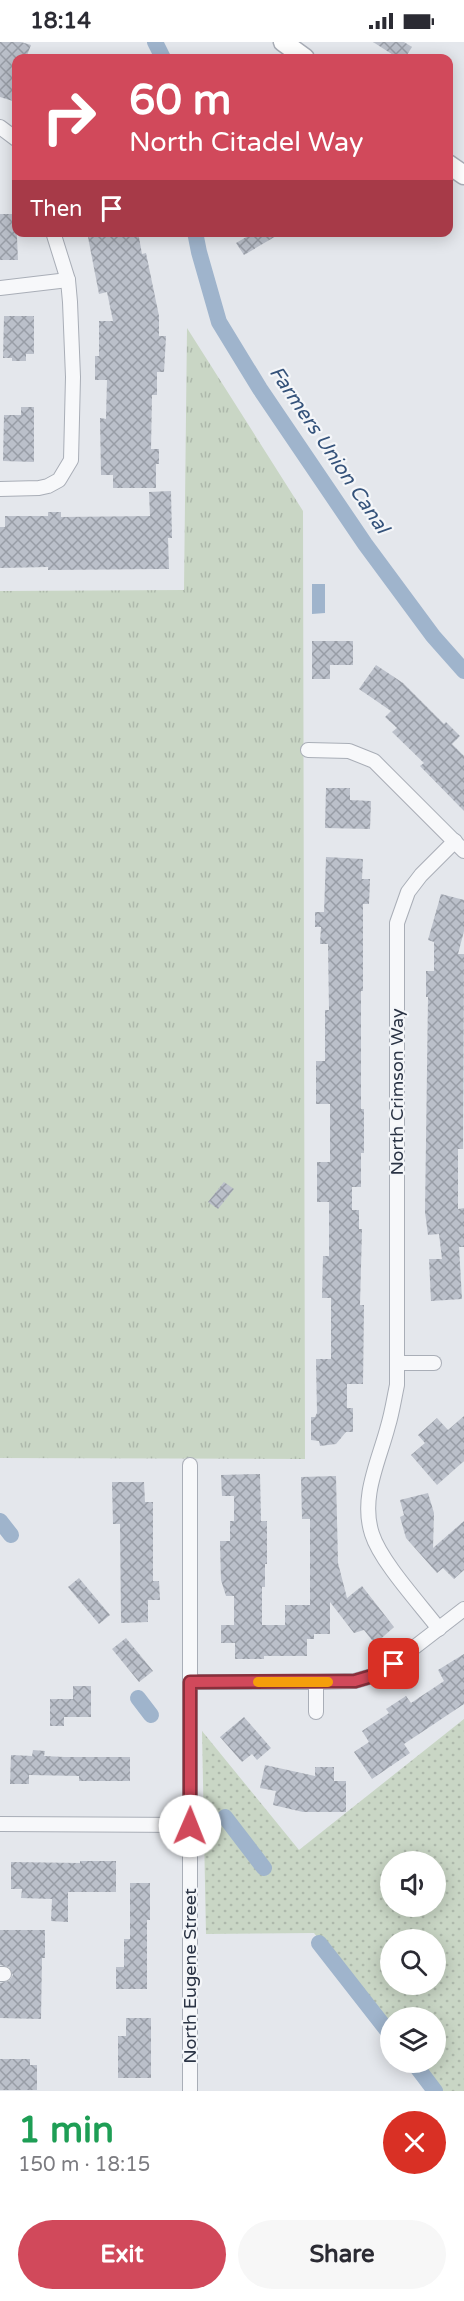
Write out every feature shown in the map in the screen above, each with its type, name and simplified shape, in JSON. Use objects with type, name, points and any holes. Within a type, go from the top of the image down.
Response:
[{"type":"street","points":[[283,42],[300,54]]},
{"type":"street","points":[[0,489],[48,486],[59,480],[70,460],[73,377],[68,280],[55,237]]},
{"type":"street","points":[[0,288],[68,280]]},
{"type":"street","points":[[308,750],[349,751],[374,761],[459,846]]},
{"type":"street","name":"North Crimson Way","points":[[439,1629],[382,1555],[372,1534],[368,1505],[371,1482],[397,1385],[398,923],[408,892],[421,875],[459,846]]},
{"type":"street","points":[[397,1363],[434,1363]]},
{"type":"street","name":"North Eugene Street","points":[[190,1465],[190,2091]]},
{"type":"street","points":[[190,1682],[355,1681],[372,1676],[394,1664],[464,1609]]},
{"type":"street","points":[[316,1682],[316,1712]]},
{"type":"street","points":[[0,1824],[190,1826]]},
{"type":"green space","points":[[187,328],[303,511],[305,1459],[0,1458],[0,591],[184,590]]},
{"type":"green space","points":[[464,1719],[464,2091],[438,2091],[424,2073],[446,2073],[446,2007],[380,2007],[380,2017],[314,1933],[206,1934],[202,1731],[299,1850]]},
{"type":"water","points":[[312,584],[325,584],[325,613],[312,614]]},
{"type":"building","points":[[0,42],[21,42],[31,45],[28,54],[12,54],[12,101],[0,97]]},
{"type":"building","points":[[373,42],[404,42],[412,47],[408,54],[392,54]]},
{"type":"building","points":[[0,214],[12,214],[12,237],[17,237],[18,260],[0,260]]},
{"type":"building","points":[[88,237],[139,237],[142,254],[146,253],[159,316],[159,336],[166,336],[164,372],[157,372],[157,395],[152,395],[151,449],[159,449],[159,464],[156,464],[156,488],[113,488],[113,475],[101,475],[100,418],[106,419],[107,380],[95,380],[95,356],[99,356],[99,321],[113,321],[107,292],[99,294]]},
{"type":"building","points":[[246,237],[275,237],[244,255],[236,243]]},
{"type":"building","points":[[4,316],[34,316],[34,354],[26,354],[26,361],[12,361],[12,358],[3,358]]},
{"type":"building","points":[[21,407],[34,407],[34,462],[3,461],[4,415],[21,415]]},
{"type":"building","points":[[171,491],[172,538],[168,538],[169,569],[0,568],[0,527],[5,527],[5,516],[48,516],[48,512],[61,512],[61,517],[150,516],[149,492]]},
{"type":"building","points":[[312,641],[353,641],[353,665],[330,665],[330,679],[312,679]]},
{"type":"building","points":[[376,665],[403,683],[444,724],[446,722],[460,736],[452,744],[464,756],[464,811],[420,766],[424,763],[392,732],[397,728],[385,717],[391,711],[359,689]]},
{"type":"building","points":[[326,788],[350,788],[350,800],[371,801],[370,829],[325,828]]},
{"type":"building","points":[[326,857],[363,859],[362,879],[370,879],[369,904],[363,904],[363,991],[361,991],[361,1109],[364,1109],[364,1153],[361,1153],[361,1187],[352,1187],[352,1210],[359,1210],[359,1229],[362,1229],[360,1305],[364,1305],[363,1384],[347,1384],[347,1408],[353,1408],[353,1432],[346,1432],[336,1444],[320,1446],[319,1441],[311,1440],[311,1417],[315,1417],[317,1413],[316,1359],[331,1359],[331,1298],[322,1298],[323,1256],[329,1256],[329,1202],[317,1202],[317,1162],[330,1162],[330,1104],[316,1104],[316,1061],[325,1061],[325,1010],[329,1010],[328,944],[320,944],[321,927],[315,927],[315,912],[324,912]]},
{"type":"building","points":[[441,894],[464,900],[464,931],[458,954],[464,954],[463,1149],[458,1149],[458,1209],[464,1208],[464,1247],[459,1247],[462,1299],[431,1301],[429,1259],[442,1259],[439,1234],[428,1235],[425,1212],[428,997],[426,997],[426,971],[434,971],[434,942],[428,940]]},
{"type":"building","points":[[224,1182],[234,1189],[218,1209],[208,1202]]},
{"type":"building","points":[[464,1416],[464,1461],[437,1485],[411,1455],[425,1443],[418,1435],[437,1418],[448,1430]]},
{"type":"building","points":[[260,1474],[261,1521],[267,1521],[267,1564],[265,1564],[265,1587],[262,1587],[262,1625],[285,1625],[285,1605],[310,1605],[310,1519],[302,1519],[301,1477],[336,1476],[338,1563],[347,1598],[362,1586],[394,1627],[375,1644],[364,1630],[354,1633],[330,1602],[330,1634],[314,1634],[314,1639],[307,1639],[307,1656],[235,1659],[235,1643],[221,1643],[221,1625],[234,1625],[234,1596],[226,1596],[221,1580],[220,1541],[230,1541],[230,1521],[234,1521],[234,1496],[222,1496],[221,1475]]},
{"type":"building","points":[[112,1482],[144,1482],[145,1502],[153,1502],[153,1581],[159,1581],[160,1600],[148,1600],[148,1622],[121,1623],[120,1524],[113,1524]]},
{"type":"building","points":[[428,1493],[434,1513],[433,1548],[464,1521],[464,1570],[454,1579],[443,1568],[437,1573],[406,1538],[400,1517],[404,1515],[400,1500]]},
{"type":"building","points":[[79,1578],[110,1615],[99,1624],[68,1587]]},
{"type":"building","points":[[126,1638],[153,1671],[139,1682],[112,1649]]},
{"type":"building","points":[[464,1654],[464,1704],[404,1744],[410,1753],[372,1779],[354,1752],[369,1742],[362,1731],[389,1713],[386,1709],[406,1696],[411,1703],[444,1681],[438,1670]]},
{"type":"building","points":[[73,1686],[91,1686],[91,1717],[64,1717],[64,1726],[50,1726],[50,1699],[73,1699]]},
{"type":"building","points":[[244,1717],[271,1748],[257,1760],[252,1754],[242,1762],[220,1737]]},
{"type":"building","points":[[33,1750],[45,1751],[44,1756],[130,1757],[130,1781],[79,1781],[79,1776],[29,1775],[29,1784],[10,1784],[11,1755],[32,1756]]},
{"type":"building","points":[[265,1765],[315,1776],[315,1767],[334,1767],[334,1781],[346,1781],[346,1812],[303,1812],[273,1805],[276,1791],[260,1788]]},
{"type":"building","points":[[80,1861],[116,1861],[116,1892],[68,1892],[68,1922],[51,1921],[52,1899],[21,1898],[22,1889],[11,1889],[11,1862],[80,1863]]},
{"type":"building","points":[[130,1883],[150,1883],[150,1920],[147,1920],[147,1989],[116,1989],[116,1967],[124,1967],[124,1939],[130,1939]]},
{"type":"building","points":[[0,1930],[45,1930],[41,2019],[0,2018],[0,1983],[9,1981],[13,1975],[9,1967],[0,1965]]},
{"type":"building","points":[[126,2018],[151,2018],[151,2078],[118,2078],[118,2036],[126,2036]]},
{"type":"building","points":[[0,2059],[30,2059],[30,2065],[37,2065],[37,2090],[0,2090]]},
{"type":"waterway","name":"Farmers Union Canal","points":[[155,42],[161,54]]},
{"type":"waterway","name":"Farmers Union Canal","points":[[196,237],[219,322],[260,389],[365,544],[433,636],[464,671]]},
{"type":"waterway","points":[[0,1521],[11,1535]]},
{"type":"waterway","points":[[138,1698],[151,1715]]},
{"type":"waterway","points":[[225,1817],[264,1868]]},
{"type":"waterway","points":[[319,1943],[380,2021]]},
{"type":"waterway","points":[[421,2073],[435,2091]]},
{"type":"slow traffic","points":[[258,1682],[328,1682]]},
{"type":"route","points":[[190,1826],[190,1682],[355,1681],[372,1676],[394,1664]]}]
